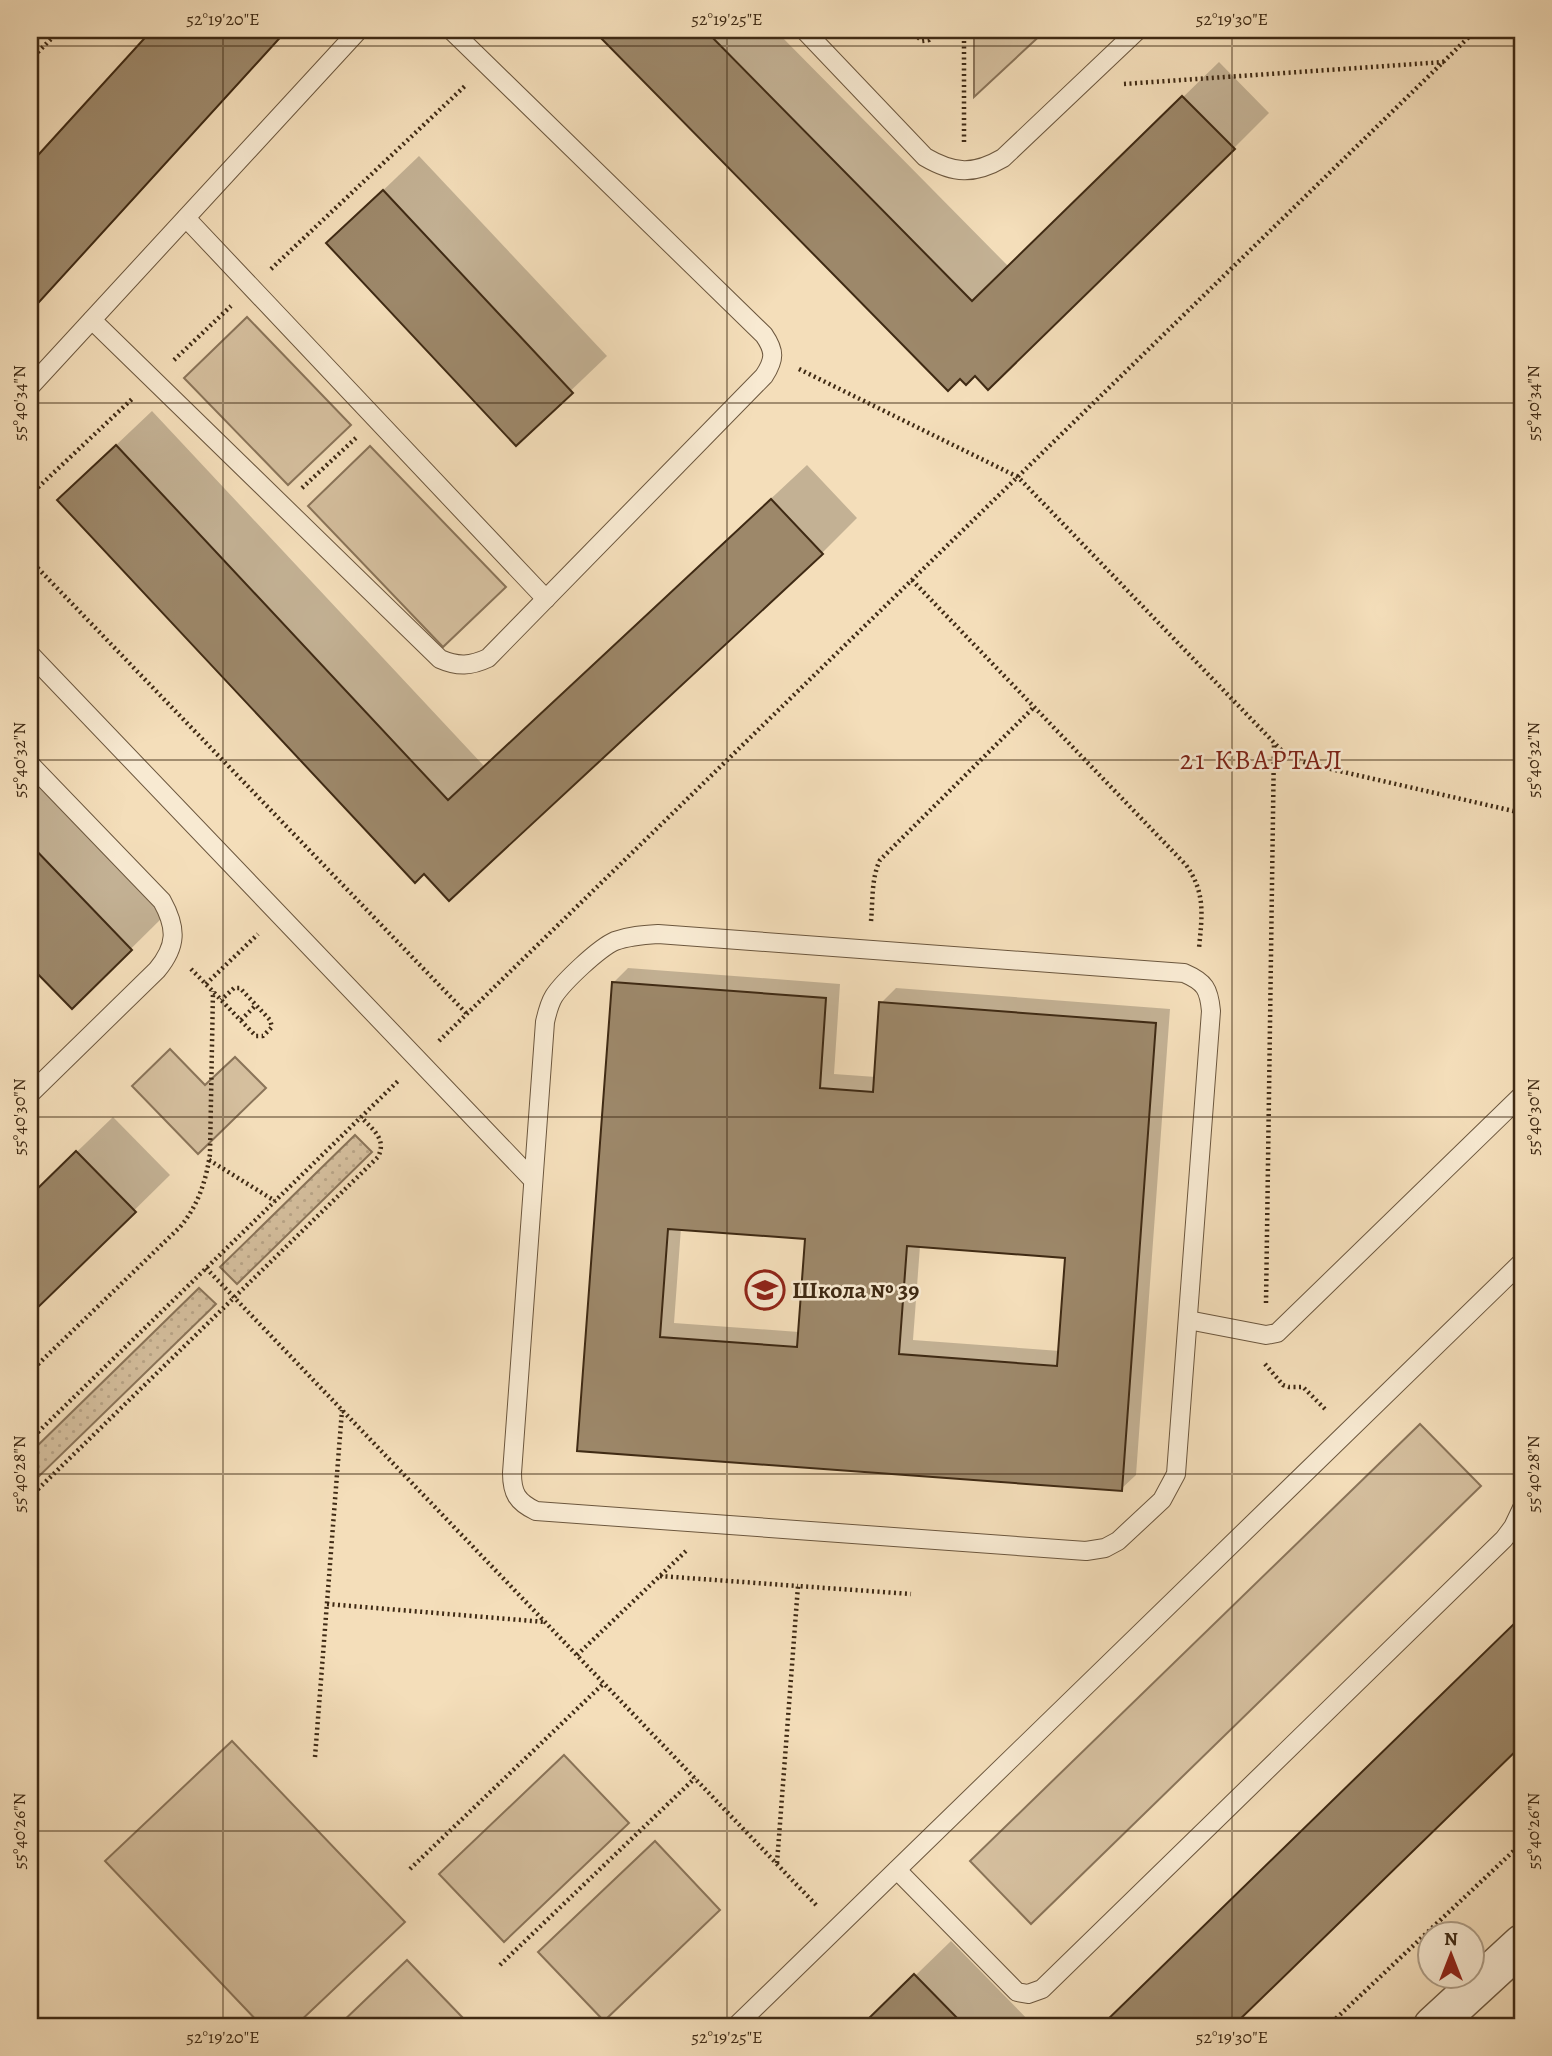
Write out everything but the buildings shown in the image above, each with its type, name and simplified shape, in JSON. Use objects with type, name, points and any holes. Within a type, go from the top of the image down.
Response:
[{"type":"street","points":[[1433,2026],[1522,1944]]},
{"type":"lane","points":[[30,387],[359,30]]},
{"type":"lane","points":[[92,320],[440,659],[451,664],[473,664],[488,658],[764,376],[773,357],[771,345],[764,335],[451,30]]},
{"type":"lane","points":[[803,30],[925,157],[939,165],[964,171],[991,165],[1003,158],[1138,30]]},
{"type":"lane","points":[[186,218],[546,600]]},
{"type":"lane","points":[[30,654],[533,1180]]},
{"type":"lane","points":[[30,764],[162,901],[171,918],[174,933],[167,958],[157,970],[30,1094]]},
{"type":"lane","points":[[657,934],[1184,973],[1197,979],[1210,997],[1211,1011],[1177,1462],[1172,1484],[1162,1500],[1118,1541],[1105,1548],[1086,1551],[536,1511],[518,1500],[512,1489],[545,1022],[549,1007],[561,987],[601,949],[623,938],[657,934]]},
{"type":"lane","points":[[1188,1320],[1266,1335],[1273,1335],[1281,1330],[1522,1095]]},
{"type":"lane","points":[[736,2026],[1522,1262]]},
{"type":"lane","points":[[897,1870],[1017,1992],[1035,1992],[1052,1979],[1504,1539],[1522,1507]]},
{"type":"path","points":[[30,60],[60,30]]},
{"type":"path","points":[[910,30],[922,41],[929,40],[940,30]]},
{"type":"path","points":[[964,30],[964,171]]},
{"type":"path","points":[[30,1440],[1476,30]]},
{"type":"path","points":[[1078,87],[1444,62]]},
{"type":"path","points":[[773,357],[1018,477],[1284,753],[1303,762],[1522,813]]},
{"type":"path","points":[[283,506],[376,419]]},
{"type":"path","points":[[30,561],[467,1014]]},
{"type":"path","points":[[912,580],[1186,866],[1201,896],[1197,979]]},
{"type":"path","points":[[869,950],[874,882],[880,860],[1034,707]]},
{"type":"path","points":[[1274,744],[1265,1362],[1285,1386],[1300,1386],[1306,1390],[1347,1432]]},
{"type":"path","points":[[205,984],[278,914]]},
{"type":"path","points":[[171,948],[205,984],[258,1036],[263,1036],[272,1027],[272,1022],[239,988],[234,988],[222,1000]]},
{"type":"path","points":[[30,1373],[187,1219],[197,1202],[207,1175],[209,1160],[213,991]]},
{"type":"path","points":[[241,1020],[256,1005]]},
{"type":"path","points":[[30,1497],[378,1157],[382,1142],[379,1135],[361,1117]]},
{"type":"path","points":[[209,1160],[275,1201]]},
{"type":"path","points":[[206,1268],[838,1928]]},
{"type":"path","points":[[315,1757],[342,1410]]},
{"type":"path","points":[[577,1655],[715,1524]]},
{"type":"path","points":[[660,1576],[911,1594]]},
{"type":"path","points":[[777,1864],[798,1586]]},
{"type":"path","points":[[327,1604],[545,1622]]},
{"type":"path","points":[[410,1869],[604,1683]]},
{"type":"path","points":[[500,1965],[695,1779]]},
{"type":"path","points":[[1328,2026],[1522,1843]]},
{"type":"shaded area","points":[[974,30],[1046,30],[974,97]]},
{"type":"shaded area","points":[[247,317],[351,425],[288,485],[184,378]]},
{"type":"shaded area","points":[[370,446],[506,587],[443,647],[308,506]]},
{"type":"shaded area","points":[[170,1049],[205,1085],[235,1057],[266,1088],[198,1154],[132,1086]]},
{"type":"shaded area","points":[[355,1135],[372,1152],[237,1284],[220,1267]]},
{"type":"shaded area","points":[[199,1288],[216,1304],[30,1485],[30,1453]]},
{"type":"shaded area","points":[[1420,1424],[1481,1486],[1031,1924],[970,1861]]},
{"type":"shaded area","points":[[232,1741],[405,1922],[295,2026],[262,2026],[105,1861]]},
{"type":"shaded area","points":[[564,1755],[629,1823],[504,1942],[439,1874]]},
{"type":"shaded area","points":[[655,1841],[720,1910],[604,2021],[538,1952]]},
{"type":"shaded area","points":[[407,1960],[463,2018],[453,2026],[338,2026]]},
{"type":"place","name":"Школа № 39","points":[[765,1290]]},
{"type":"district","name":"21 КВАРТАЛ","points":[[1262,760]]}]
